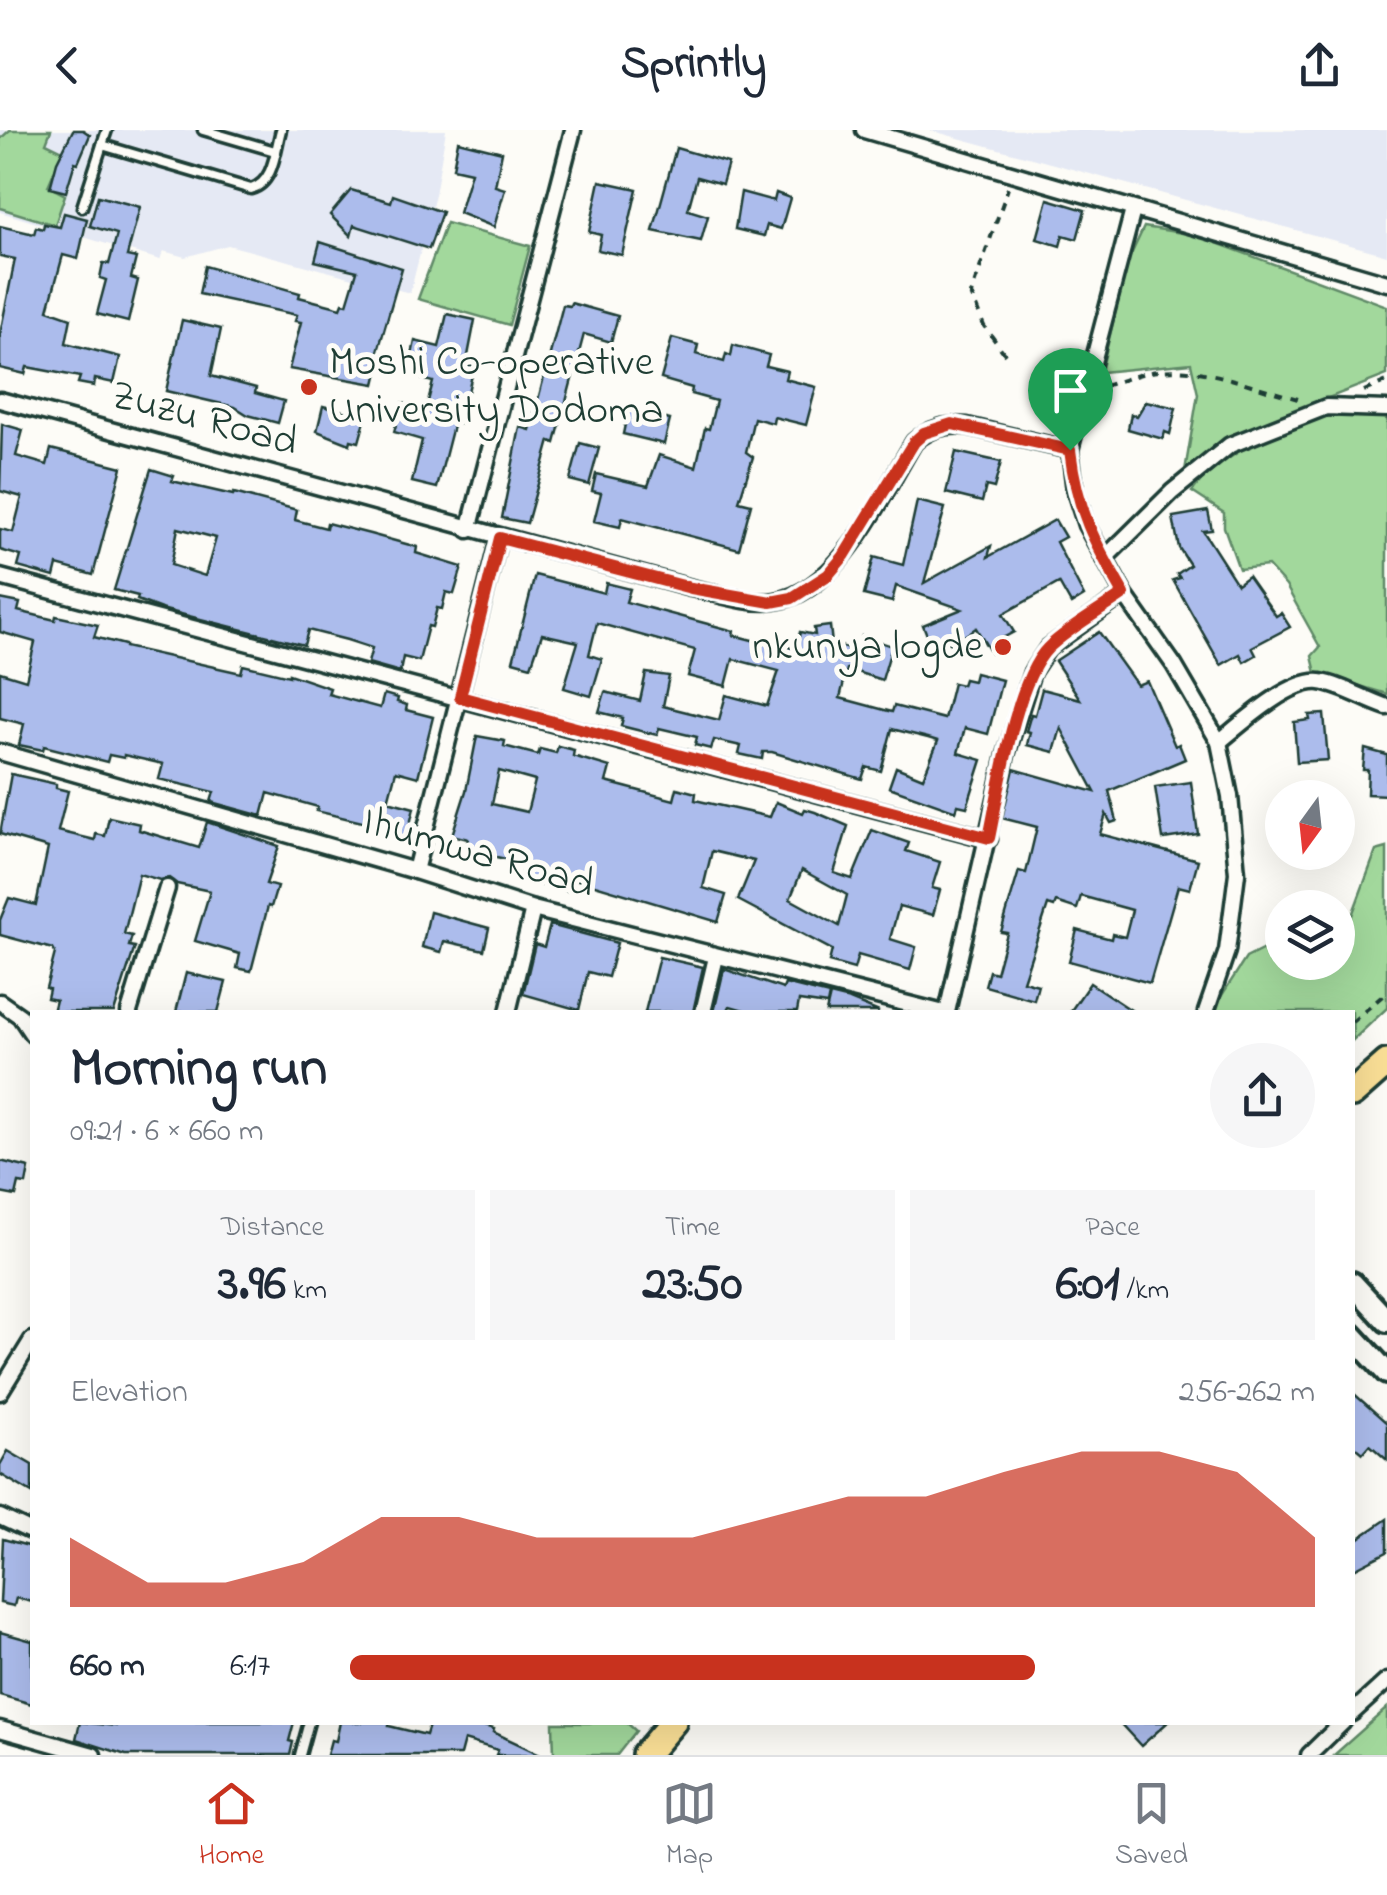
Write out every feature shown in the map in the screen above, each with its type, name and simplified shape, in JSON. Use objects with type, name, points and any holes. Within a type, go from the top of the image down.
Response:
[{"type":"highway","points":[[1355,1091],[1387,1063]]},
{"type":"highway","points":[[645,1755],[670,1725]]},
{"type":"street","points":[[469,530],[573,130]]},
{"type":"street","points":[[864,130],[1387,283]]},
{"type":"street","points":[[1134,210],[1070,450],[1075,491],[1086,525],[1124,594],[1174,665],[1219,742],[1230,796],[1237,873],[1228,950],[1207,1010]]},
{"type":"street","name":"Zuzu Road","points":[[0,400],[469,530],[691,588],[771,602],[792,598],[828,575],[844,556],[914,442],[924,433],[952,424],[1070,450]]},
{"type":"street","points":[[1104,559],[1161,503],[1230,445],[1326,407],[1387,408]]},
{"type":"street","points":[[414,871],[500,538]]},
{"type":"street","points":[[0,577],[989,838]]},
{"type":"street","points":[[944,1010],[989,838],[1006,755],[1032,672],[1048,648],[1124,594]]},
{"type":"street","points":[[1219,742],[1269,704],[1308,682],[1333,686],[1387,707]]},
{"type":"street","name":"Ihumwa Road","points":[[0,752],[533,909],[935,1010]]},
{"type":"street","points":[[130,1010],[167,888]]},
{"type":"street","points":[[508,1010],[533,909]]},
{"type":"street","points":[[704,1010],[716,957]]},
{"type":"street","points":[[0,1002],[20,1016],[30,1031]]},
{"type":"street","points":[[1355,1286],[1387,1322]]},
{"type":"street","points":[[1355,1338],[1387,1373]]},
{"type":"street","points":[[0,1392],[30,1343]]},
{"type":"street","points":[[0,1516],[30,1531]]},
{"type":"street","points":[[1355,1711],[1387,1681]]},
{"type":"street","points":[[1308,1755],[1333,1726]]},
{"type":"street","points":[[0,1729],[93,1755]]},
{"type":"lane","points":[[82,207],[107,130]]},
{"type":"lane","points":[[203,130],[275,151]]},
{"type":"lane","points":[[102,144],[251,189],[266,182],[281,130]]},
{"type":"lane","points":[[300,1755],[307,1725]]},
{"type":"path","points":[[1005,354],[984,326],[971,294],[1012,174]]},
{"type":"path","points":[[1087,392],[1147,373],[1176,370],[1218,376],[1326,407]]},
{"type":"path","points":[[1355,1019],[1387,992]]},
{"type":"shaded area","points":[[0,130],[446,130],[435,195],[410,293],[228,245],[185,257],[163,251],[160,260],[0,212]]},
{"type":"shaded area","points":[[929,130],[1387,130],[1387,255]]},
{"type":"green space","points":[[10,130],[51,130],[46,143],[63,151],[48,186],[65,195],[55,225],[0,208],[0,139]]},
{"type":"green space","points":[[446,223],[530,246],[509,325],[418,299]]},
{"type":"green space","points":[[1144,227],[1195,235],[1387,306],[1387,375],[1226,438],[1185,471],[1198,394],[1191,363],[1101,372],[1128,261]]},
{"type":"green space","points":[[1320,417],[1387,417],[1387,694],[1316,673],[1312,656],[1320,647],[1286,586],[1268,566],[1239,569],[1224,527],[1224,513],[1192,492],[1206,474],[1250,444]]},
{"type":"green space","points":[[1387,848],[1387,1008],[1355,1038],[1355,1010],[1212,1010],[1246,958],[1265,948],[1265,980],[1355,980],[1355,907],[1376,851]]},
{"type":"green space","points":[[1387,1708],[1387,1755],[1334,1755]]},
{"type":"green space","points":[[553,1725],[629,1725],[636,1731],[617,1755],[554,1755]]},
{"type":"building","points":[[73,130],[90,135],[78,163],[75,162],[66,192],[50,188],[57,162]]},
{"type":"building","points":[[458,141],[502,152],[495,186],[505,189],[494,227],[459,213],[471,172],[453,168]]},
{"type":"building","points":[[676,148],[728,163],[722,184],[697,177],[688,210],[708,216],[701,241],[653,231]]},
{"type":"building","points":[[600,181],[637,189],[622,255],[598,250],[601,235],[589,232]]},
{"type":"building","points":[[351,190],[391,202],[393,195],[442,212],[429,249],[354,225],[351,236],[330,215]]},
{"type":"building","points":[[741,192],[774,201],[776,193],[790,198],[781,229],[767,225],[764,236],[735,229]]},
{"type":"building","points":[[98,196],[140,207],[127,256],[136,258],[131,278],[138,280],[128,322],[97,314],[106,280],[100,278],[103,263],[109,264],[117,234],[90,226]]},
{"type":"building","points":[[1048,199],[1085,210],[1077,239],[1063,235],[1060,246],[1037,239]]},
{"type":"building","points":[[64,213],[87,219],[78,259],[63,255],[48,310],[71,318],[66,343],[120,357],[114,383],[95,379],[94,386],[78,383],[80,377],[27,367],[25,374],[0,368],[0,334],[15,259],[0,256],[0,226],[34,234],[36,227],[43,229],[44,224],[60,227]]},
{"type":"building","points":[[320,242],[402,268],[376,358],[381,359],[375,384],[289,369],[301,322],[295,321],[297,315],[199,294],[205,266],[341,308],[343,303],[347,304],[357,271],[315,261]]},
{"type":"building","points":[[571,303],[618,316],[611,342],[584,334],[555,443],[550,441],[527,523],[502,518],[520,427],[530,430],[563,305]]},
{"type":"building","points":[[447,314],[475,320],[466,366],[474,367],[460,424],[454,422],[437,488],[412,482],[422,440],[394,432],[402,403],[426,409],[433,382],[422,379],[427,358],[412,355],[415,341],[439,347]]},
{"type":"building","points":[[182,320],[221,329],[211,376],[256,388],[255,393],[284,401],[278,423],[235,407],[166,391]]},
{"type":"building","points":[[672,338],[698,345],[696,354],[724,362],[726,354],[731,356],[733,345],[769,355],[766,366],[787,371],[785,379],[816,387],[806,425],[774,417],[773,423],[754,418],[746,452],[753,457],[739,501],[751,504],[739,549],[622,518],[620,527],[594,521],[601,493],[592,491],[596,474],[648,486],[659,455],[696,467],[716,401],[691,394],[692,388],[661,379]]},
{"type":"building","points":[[1146,401],[1176,408],[1170,434],[1165,432],[1163,439],[1128,429],[1131,414],[1137,416]]},
{"type":"building","points":[[323,406],[366,417],[359,442],[351,440],[350,444],[317,431]]},
{"type":"building","points":[[628,410],[670,420],[664,444],[623,434]]},
{"type":"building","points":[[2,424],[23,430],[16,456],[47,465],[51,449],[122,467],[93,575],[57,565],[54,577],[18,567],[21,556],[0,550],[0,529],[13,532],[22,497],[0,491]]},
{"type":"building","points":[[580,443],[599,448],[589,485],[570,480]]},
{"type":"building","points":[[956,452],[1001,462],[994,488],[986,486],[982,502],[946,493]]},
{"type":"building","points":[[151,469],[174,476],[172,481],[297,510],[295,520],[326,528],[327,523],[417,547],[416,553],[462,567],[454,594],[446,592],[442,609],[437,608],[432,627],[428,626],[419,661],[403,657],[400,672],[368,663],[372,648],[347,640],[308,630],[304,645],[161,609],[137,600],[138,596],[114,590]],"holes":[[[178,528],[216,538],[205,576],[171,565]]]},
{"type":"building","points":[[917,501],[945,508],[924,583],[991,546],[988,557],[1055,520],[1065,537],[1056,542],[1084,596],[1071,604],[1059,583],[1003,614],[1014,632],[1001,639],[1005,646],[991,653],[976,628],[951,645],[946,638],[931,645],[923,625],[962,609],[896,586],[892,602],[864,595],[874,557],[903,565]]},
{"type":"building","points":[[1208,511],[1212,530],[1203,531],[1237,584],[1248,576],[1276,616],[1281,613],[1290,627],[1252,647],[1256,655],[1244,662],[1240,654],[1221,665],[1173,580],[1180,578],[1177,574],[1190,565],[1179,548],[1173,517]]},
{"type":"building","points":[[535,575],[604,593],[606,583],[630,589],[626,602],[787,649],[796,649],[800,632],[815,635],[814,628],[830,626],[832,644],[858,651],[862,636],[892,646],[882,680],[847,669],[840,698],[892,712],[894,706],[944,719],[953,683],[973,681],[975,673],[1002,680],[988,734],[965,728],[958,753],[982,760],[967,807],[958,805],[956,811],[889,787],[896,767],[923,778],[938,741],[892,729],[881,771],[866,767],[862,779],[772,752],[763,752],[762,759],[739,754],[741,746],[714,740],[711,749],[695,745],[697,737],[659,728],[657,735],[621,726],[623,718],[599,712],[605,692],[640,701],[646,673],[669,676],[663,706],[719,720],[726,695],[767,706],[779,671],[733,659],[726,686],[688,676],[695,650],[597,623],[589,655],[602,659],[591,696],[564,688],[578,642],[542,634],[531,666],[513,661]]},
{"type":"building","points":[[0,599],[20,603],[18,611],[98,625],[94,637],[125,647],[241,673],[243,665],[289,674],[330,688],[328,694],[380,708],[384,694],[398,698],[397,702],[407,705],[406,710],[433,717],[418,777],[396,771],[388,801],[414,808],[406,840],[381,834],[383,827],[316,811],[318,807],[268,793],[262,816],[211,802],[214,792],[159,779],[163,764],[124,755],[109,755],[107,762],[44,746],[43,750],[19,745],[24,724],[0,718],[0,672],[26,680],[35,642],[0,632]]},
{"type":"building","points":[[1099,632],[1137,685],[1147,681],[1175,746],[1179,744],[1185,759],[1109,791],[1117,821],[1111,823],[1106,814],[1100,834],[1198,860],[1190,889],[1178,886],[1150,983],[1069,961],[1077,930],[1111,939],[1112,934],[1125,937],[1132,910],[1081,896],[1077,909],[1056,902],[1054,907],[1048,905],[1023,981],[1038,985],[1034,1000],[985,986],[989,971],[996,973],[1007,933],[1001,932],[1019,871],[1026,873],[1037,827],[1002,818],[1014,769],[1095,792],[1061,728],[1054,752],[1027,745],[1030,732],[1026,731],[1042,689],[1080,699],[1055,661]]},
{"type":"building","points":[[1324,714],[1328,760],[1297,762],[1294,722]]},
{"type":"building","points":[[477,736],[505,741],[504,746],[538,755],[540,749],[556,753],[558,746],[574,750],[573,756],[610,767],[606,782],[674,800],[677,788],[696,793],[695,800],[770,817],[776,802],[848,826],[834,873],[852,879],[872,830],[909,843],[906,851],[940,862],[932,888],[940,890],[933,915],[899,906],[890,939],[916,947],[910,970],[858,955],[854,969],[829,962],[832,950],[738,900],[754,861],[712,851],[703,888],[726,895],[718,922],[575,879],[572,892],[520,880],[524,863],[478,853],[479,850],[467,847],[468,839],[452,835]],"holes":[[[499,771],[535,781],[527,812],[492,804]],[[802,870],[847,895],[839,926],[790,899]]]},
{"type":"building","points":[[1365,749],[1387,755],[1387,795],[1367,794]]},
{"type":"building","points":[[11,774],[56,784],[56,788],[68,791],[58,831],[95,840],[96,834],[105,836],[109,817],[140,824],[139,830],[199,848],[207,822],[279,846],[266,884],[277,887],[251,971],[237,968],[240,954],[195,941],[210,891],[177,884],[169,878],[160,880],[139,874],[124,934],[132,936],[129,946],[135,947],[115,1010],[54,1010],[56,1000],[47,998],[46,988],[53,949],[0,935],[0,920],[9,898],[36,905],[48,848],[0,834]]},
{"type":"building","points":[[1191,782],[1198,834],[1163,839],[1155,787]]},
{"type":"building","points":[[430,912],[489,928],[484,950],[444,941],[441,952],[422,947]]},
{"type":"building","points":[[550,925],[617,943],[608,977],[588,972],[579,1010],[523,994],[535,944],[544,947]]},
{"type":"building","points":[[659,957],[703,967],[693,1010],[646,1010]]},
{"type":"building","points":[[724,969],[783,989],[785,984],[829,995],[827,1005],[799,1001],[797,1010],[744,1010],[730,1006],[728,1010],[714,1010]]},
{"type":"building","points":[[186,973],[226,982],[219,1010],[177,1010]]},
{"type":"building","points":[[1090,983],[1131,1010],[1071,1010]]},
{"type":"building","points":[[830,995],[874,1010],[826,1010]]},
{"type":"building","points":[[0,1161],[29,1168],[26,1184],[19,1183],[16,1196],[0,1193]]},
{"type":"building","points":[[1355,1395],[1387,1423],[1387,1460],[1370,1445],[1363,1453],[1355,1446]]},
{"type":"building","points":[[8,1451],[30,1464],[30,1492],[0,1474]]},
{"type":"building","points":[[1387,1519],[1387,1552],[1355,1568],[1355,1541]]},
{"type":"building","points":[[3,1539],[30,1546],[30,1602],[16,1598],[14,1606],[0,1603]]},
{"type":"building","points":[[0,1632],[30,1640],[30,1703],[0,1695]]},
{"type":"building","points":[[79,1725],[293,1725],[290,1755],[126,1755],[76,1739]]},
{"type":"building","points":[[339,1725],[389,1725],[426,1735],[429,1725],[481,1725],[542,1755],[496,1755],[498,1750],[464,1740],[460,1755],[327,1755],[331,1740],[336,1741]]},
{"type":"building","points":[[1122,1725],[1165,1725],[1141,1746]]},
{"type":"place","name":"Moshi Co-operative University Dodoma","points":[[309,387]]},
{"type":"place","name":"nkunya logde","points":[[1003,647]]},
{"type":"route","points":[[952,424],[1070,450],[1075,491],[1086,525],[1124,594],[1048,648],[1032,672],[1006,755],[989,838],[460,697],[500,538],[691,588],[771,602],[792,598],[828,575],[844,556],[914,442],[924,433],[952,424]]}]
